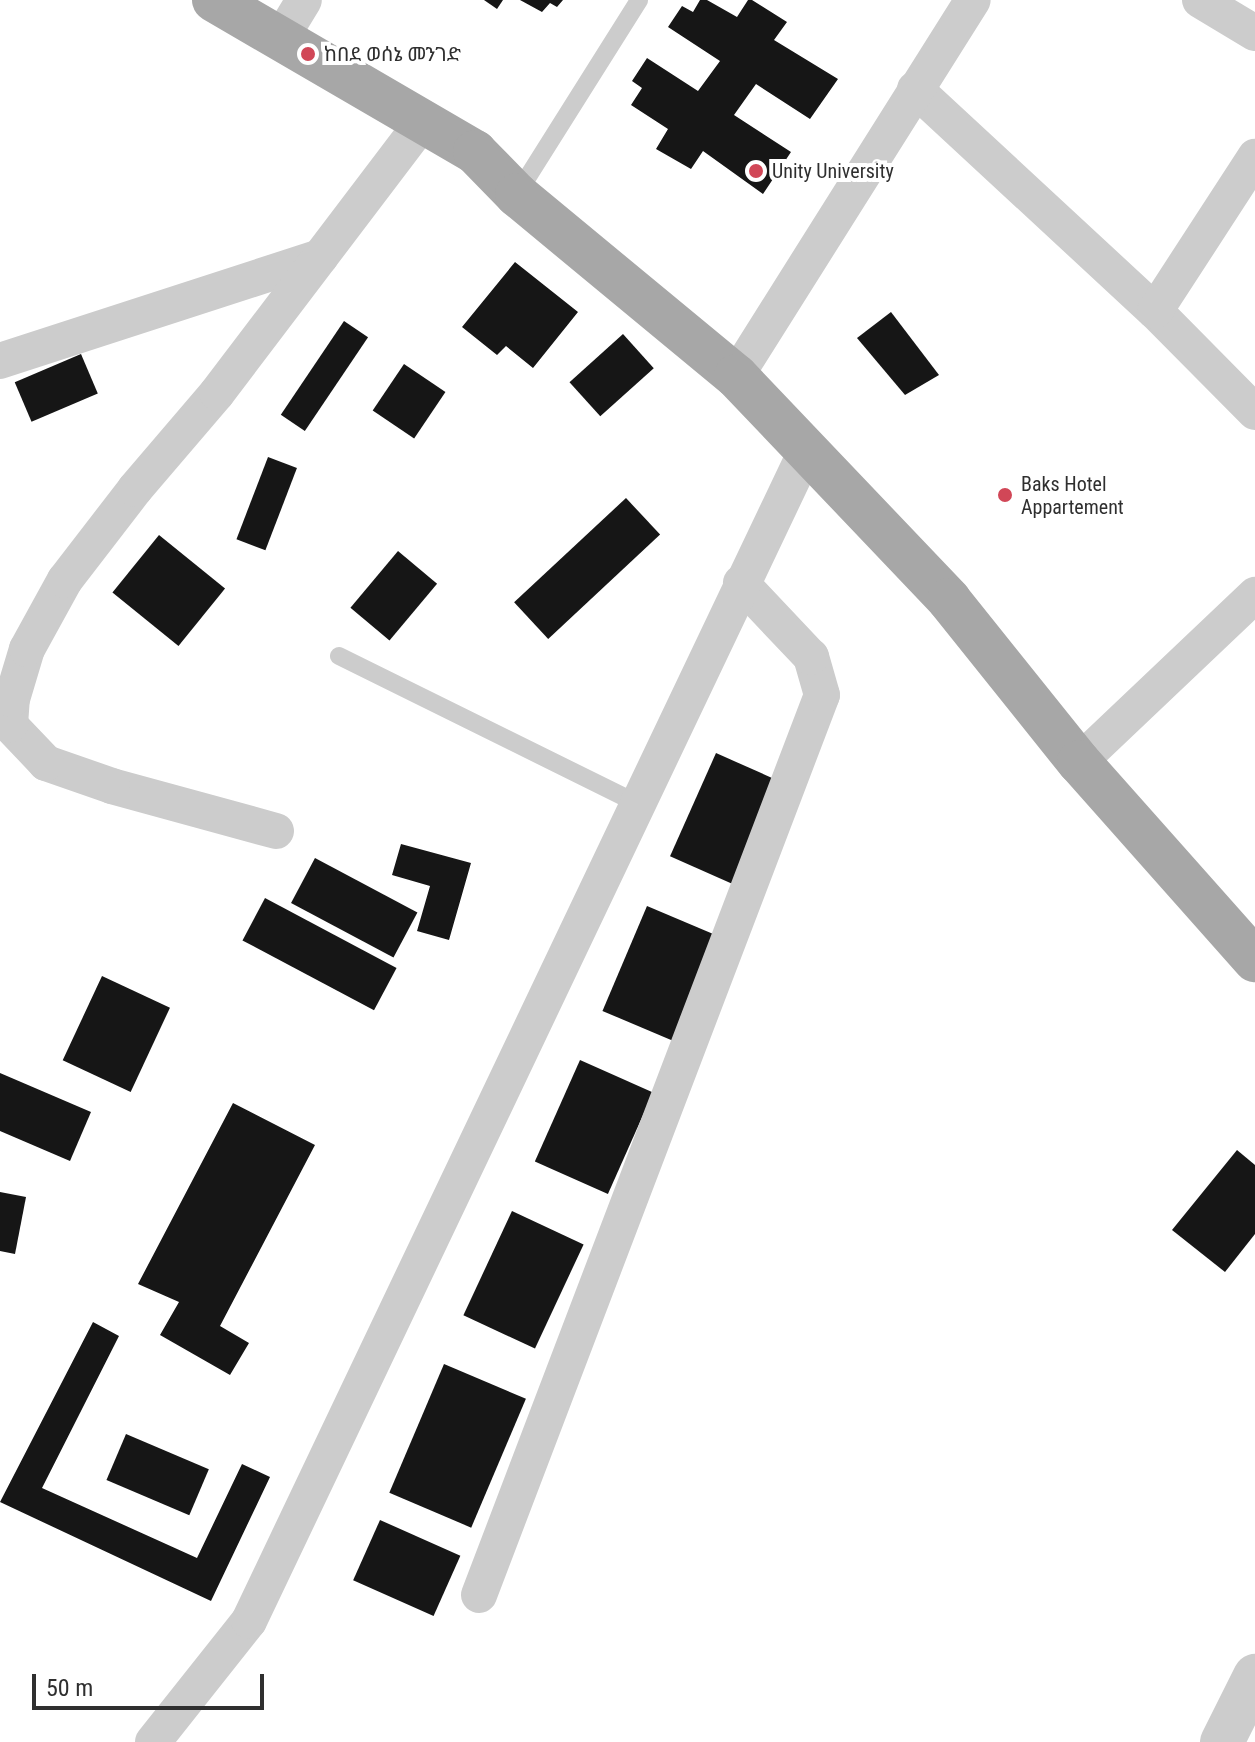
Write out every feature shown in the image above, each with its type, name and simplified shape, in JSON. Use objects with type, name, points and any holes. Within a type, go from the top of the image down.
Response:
[{"type":"main road","points":[[214,0],[475,152],[517,195],[736,376],[949,600],[1079,762],[1255,960]]},
{"type":"street","points":[[281,38],[304,0]]},
{"type":"street","points":[[736,376],[973,0]]},
{"type":"street","points":[[1200,0],[1255,33]]},
{"type":"street","points":[[915,89],[1155,311],[1255,412]]},
{"type":"street","points":[[276,831],[112,786],[46,763],[10,725],[12,699],[27,649],[65,580],[321,257],[423,122]]},
{"type":"street","points":[[1155,311],[1255,157]]},
{"type":"street","points":[[0,361],[321,257]]},
{"type":"street","points":[[153,1742],[249,1621],[807,449]]},
{"type":"street","points":[[479,1595],[822,695],[811,657],[741,583]]},
{"type":"street","points":[[1079,762],[1255,595]]},
{"type":"street","points":[[1222,1742],[1255,1676]]},
{"type":"lane","points":[[517,195],[639,0]]},
{"type":"lane","points":[[339,656],[637,803]]},
{"type":"building","points":[[484,0],[503,0],[497,9]]},
{"type":"building","points":[[520,0],[563,0],[557,7],[550,3],[542,12]]},
{"type":"building","points":[[700,0],[707,0],[737,17],[748,0],[752,0],[787,22],[774,40],[838,79],[810,119],[756,84],[734,115],[791,152],[763,194],[703,151],[691,169],[656,149],[668,129],[631,105],[642,88],[632,81],[647,58],[698,91],[720,61],[668,27],[682,6],[693,12]]},
{"type":"building","points":[[515,262],[578,312],[533,368],[506,346],[497,355],[462,327]]},
{"type":"building","points":[[891,312],[939,375],[905,395],[857,338]]},
{"type":"building","points":[[344,321],[368,337],[305,431],[281,415]]},
{"type":"building","points":[[623,334],[654,368],[600,416],[569,382]]},
{"type":"building","points":[[81,354],[98,394],[32,422],[15,382]]},
{"type":"building","points":[[404,364],[445,392],[414,438],[373,410]]},
{"type":"building","points":[[268,457],[297,468],[265,550],[236,539]]},
{"type":"building","points":[[626,498],[660,535],[548,639],[514,602]]},
{"type":"building","points":[[159,535],[225,588],[178,646],[112,593]]},
{"type":"building","points":[[398,551],[437,584],[390,640],[350,608]]},
{"type":"building","points":[[716,753],[788,785],[742,888],[670,856]]},
{"type":"building","points":[[401,844],[471,863],[449,940],[417,931],[430,886],[392,875]]},
{"type":"building","points":[[315,858],[417,912],[393,957],[291,903]]},
{"type":"building","points":[[265,898],[397,968],[374,1010],[242,940]]},
{"type":"building","points":[[647,906],[720,937],[675,1042],[602,1011]]},
{"type":"building","points":[[102,976],[170,1008],[131,1092],[63,1060]]},
{"type":"building","points":[[580,1060],[653,1093],[608,1194],[535,1161]]},
{"type":"building","points":[[0,1073],[91,1112],[70,1161],[0,1131]]},
{"type":"building","points":[[233,1103],[315,1145],[220,1326],[249,1343],[230,1375],[160,1335],[179,1302],[138,1284]]},
{"type":"building","points":[[1237,1150],[1255,1165],[1255,1234],[1225,1272],[1172,1230]]},
{"type":"building","points":[[0,1192],[26,1197],[15,1254],[0,1251]]},
{"type":"building","points":[[512,1211],[584,1244],[535,1349],[463,1315]]},
{"type":"building","points":[[93,1322],[119,1336],[42,1488],[197,1558],[242,1464],[270,1477],[211,1601],[0,1502]]},
{"type":"building","points":[[444,1364],[526,1399],[471,1528],[389,1493]]},
{"type":"building","points":[[126,1434],[209,1469],[189,1515],[106,1480]]},
{"type":"building","points":[[380,1520],[460,1556],[434,1616],[353,1580]]},
{"type":"place","name":"ከበደ ወሰኔ መንገድ","points":[[308,54]]},
{"type":"place","name":"Unity University","points":[[756,171]]},
{"type":"place","name":"Baks Hotel Appartement","points":[[1005,495]]}]
